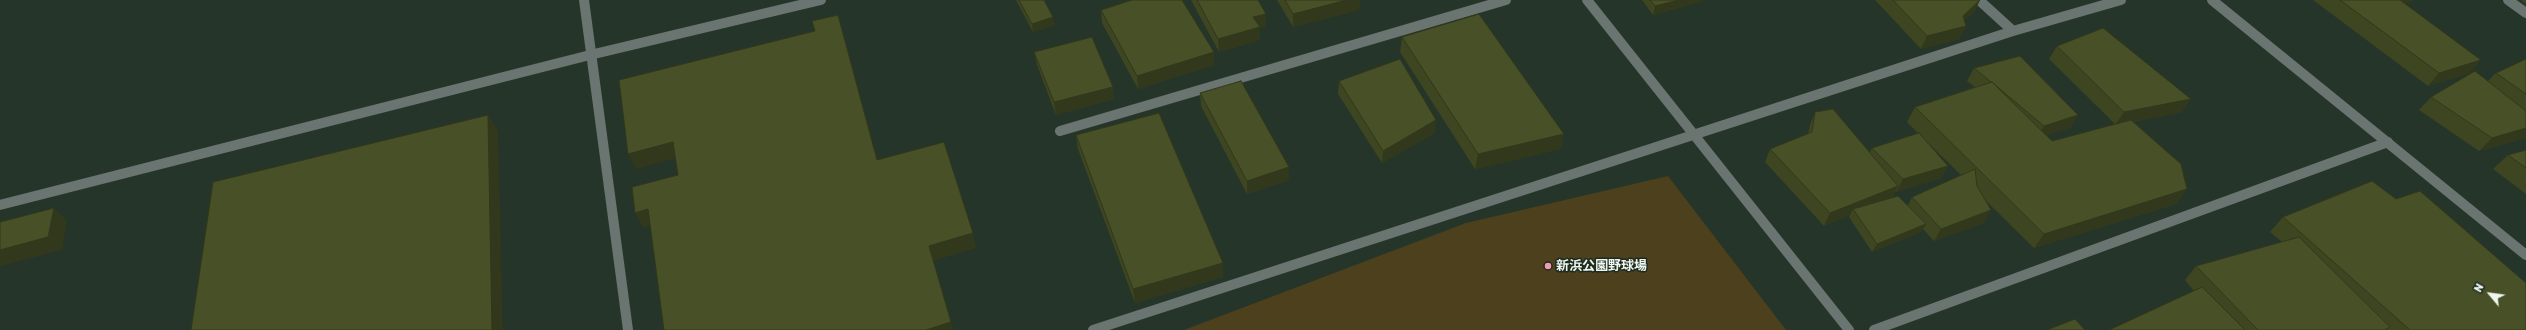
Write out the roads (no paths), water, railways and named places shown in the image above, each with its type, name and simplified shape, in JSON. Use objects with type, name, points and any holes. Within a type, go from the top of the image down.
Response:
[{"type":"street","points":[[584,0],[590,55],[628,330]]},
{"type":"street","points":[[0,205],[590,55],[821,0]]},
{"type":"street","points":[[1060,132],[1506,0]]},
{"type":"street","points":[[1588,0],[1848,330]]},
{"type":"street","points":[[1979,0],[2013,31]]},
{"type":"street","points":[[1093,330],[1695,136],[2013,31],[2121,0]]},
{"type":"street","points":[[2212,0],[2526,255]]},
{"type":"street","points":[[2508,0],[2526,13]]},
{"type":"street","points":[[1874,330],[2388,142]]},
{"type":"place","name":"新浜公園野球場","points":[[1548,266]]}]
